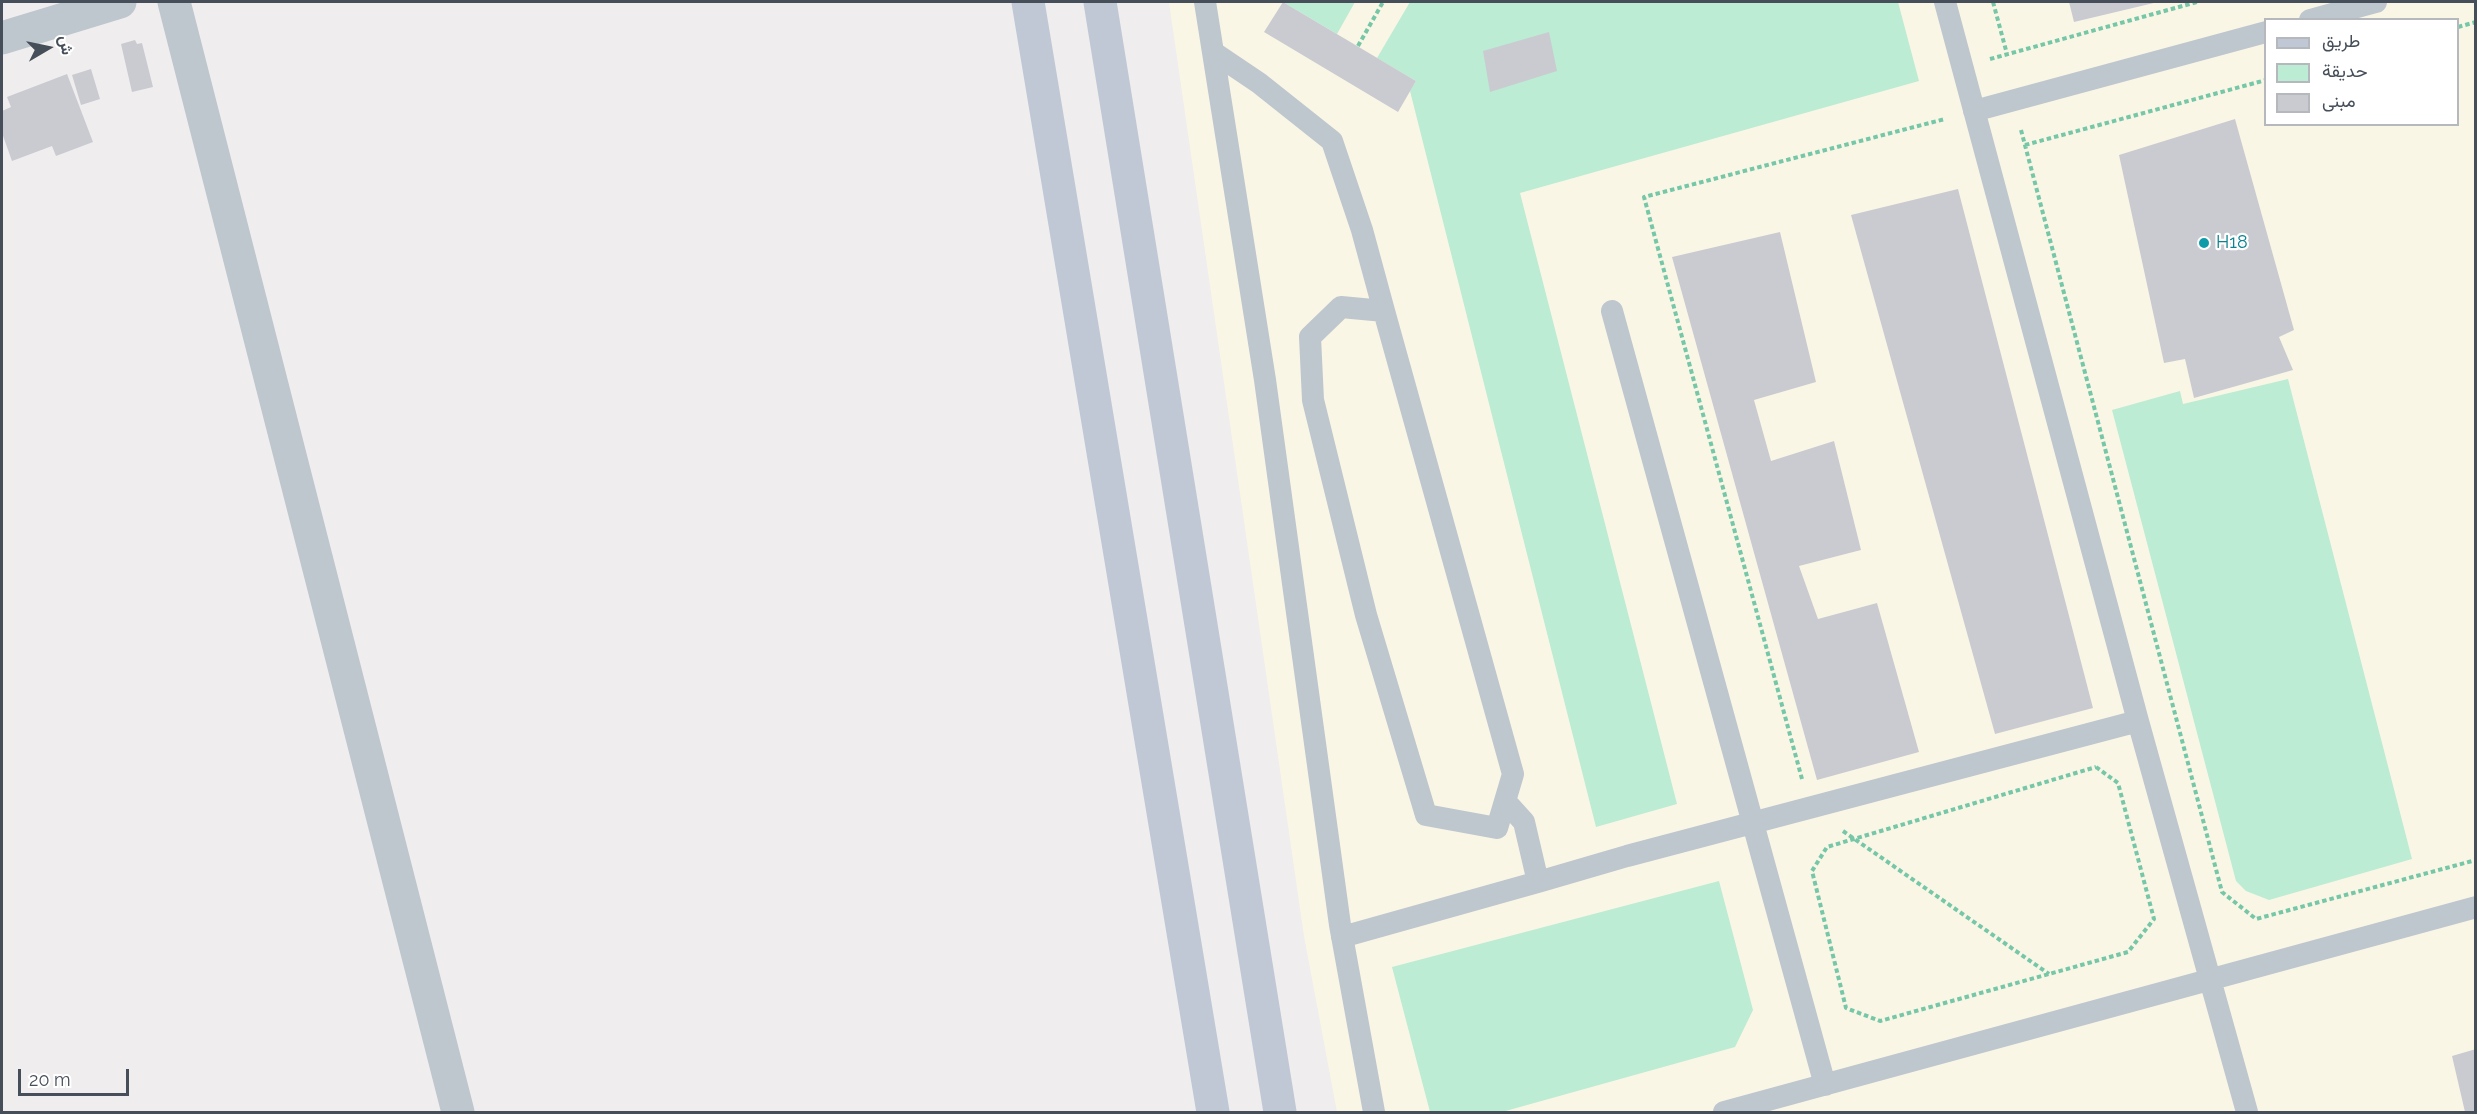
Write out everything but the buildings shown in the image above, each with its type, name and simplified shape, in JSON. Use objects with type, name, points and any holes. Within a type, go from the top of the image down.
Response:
[{"type":"main road","points":[[1028,2],[1213,1113]]},
{"type":"main road","points":[[1100,2],[1280,1113]]},
{"type":"street","points":[[2,38],[120,2]]},
{"type":"street","points":[[174,2],[458,1113]]},
{"type":"lane","points":[[1205,2],[1264,380],[1342,938],[1374,1113]]},
{"type":"lane","points":[[1945,2],[2138,721],[2247,1113]]},
{"type":"lane","points":[[2317,18],[2376,2]]},
{"type":"lane","points":[[1974,111],[2264,32]]},
{"type":"lane","points":[[1213,52],[1259,83],[1332,141],[1362,230],[1512,774],[1497,828],[1426,815],[1366,615],[1318,423],[1313,400],[1310,337],[1341,307],[1384,311]]},
{"type":"lane","points":[[1612,311],[1825,1085]]},
{"type":"lane","points":[[1342,938],[1753,822],[2138,721]]},
{"type":"lane","points":[[1505,801],[1524,822],[1538,882]]},
{"type":"lane","points":[[1724,1113],[2475,907]]},
{"type":"path","points":[[1358,46],[1383,2]]},
{"type":"path","points":[[1993,2],[2007,54]]},
{"type":"path","points":[[1962,66],[2197,2]]},
{"type":"path","points":[[2459,26],[2475,22]]},
{"type":"path","points":[[2264,80],[2025,145],[2222,892],[2256,919],[2475,860]]},
{"type":"path","points":[[1974,111],[1644,197],[1810,808],[2049,974]]},
{"type":"path","points":[[2096,767],[2118,783],[2154,920],[2128,952],[1880,1021],[1846,1008],[1812,871],[1827,847],[1855,840],[2096,767]]},
{"type":"shaded area","points":[[1169,2],[2475,2],[2475,1112],[1337,1112],[1304,936]]},
{"type":"green space","points":[[1283,2],[1355,2],[1337,34]]},
{"type":"green space","points":[[1410,2],[1898,2],[1919,81],[1520,193],[1677,804],[1596,827],[1410,91],[1416,81],[1377,58]]},
{"type":"green space","points":[[2288,379],[2412,859],[2269,900],[2246,891],[2236,881],[2112,410],[2180,391],[2183,404]]},
{"type":"green space","points":[[1719,881],[1753,1010],[1735,1047],[1502,1112],[1430,1112],[1392,967]]},
{"type":"place","name":"H18","points":[[2204,243]]}]
